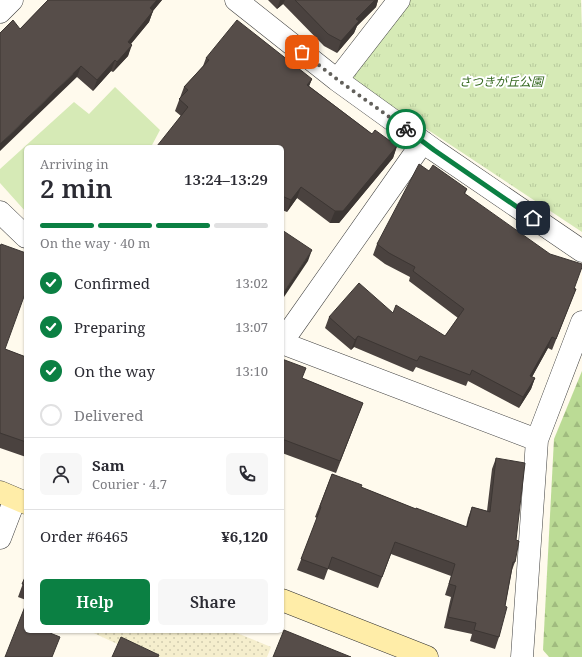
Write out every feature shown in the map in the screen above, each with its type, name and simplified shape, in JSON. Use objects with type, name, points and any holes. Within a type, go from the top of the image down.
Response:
[{"type":"street","points":[[0,12],[12,0]]},
{"type":"street","points":[[236,0],[338,80],[434,150],[582,251]]},
{"type":"street","points":[[338,80],[399,0]]},
{"type":"street","points":[[284,340],[423,142]]},
{"type":"street","points":[[0,212],[24,235]]},
{"type":"street","points":[[522,657],[536,440],[582,322]]},
{"type":"street","points":[[284,344],[536,440]]},
{"type":"street","points":[[0,538],[14,498]]},
{"type":"street","points":[[284,601],[427,657]]},
{"type":"shaded area","points":[[93,633],[237,633],[271,647],[267,657],[146,657]]},
{"type":"green space","name":"さつきが丘公園","points":[[408,0],[581,0],[582,232],[348,77]]},
{"type":"green space","points":[[115,87],[160,130],[152,145],[27,145],[74,102],[89,114]]},
{"type":"green space","points":[[24,147],[24,210],[0,183],[0,169]]},
{"type":"green space","points":[[582,371],[582,657],[549,657],[543,650],[554,439]]},
{"type":"building","points":[[48,0],[157,0],[150,8],[153,11],[128,42],[132,45],[117,62],[115,60],[97,80],[81,66],[0,144],[0,33],[13,20],[20,29]]},
{"type":"building","points":[[295,0],[375,0],[356,19],[359,21],[341,41],[328,34]]},
{"type":"building","points":[[237,20],[312,79],[307,85],[372,134],[375,130],[397,146],[343,211],[335,211],[301,187],[291,200],[284,197],[284,145],[158,145],[188,107],[179,99],[188,90],[184,87],[209,60],[206,58]]},
{"type":"building","points":[[419,164],[429,171],[433,165],[467,189],[464,193],[550,254],[582,264],[574,289],[576,289],[556,339],[552,337],[530,376],[535,378],[523,397],[472,370],[470,375],[420,356],[417,361],[358,336],[355,340],[329,317],[359,283],[393,313],[396,305],[445,336],[464,309],[413,271],[415,267],[389,253],[377,244]]},
{"type":"building","points":[[284,231],[312,250],[284,292]]},
{"type":"building","points":[[1,244],[24,252],[24,297],[5,349],[24,356],[24,441],[0,433]]},
{"type":"building","points":[[284,360],[306,368],[302,378],[363,403],[340,461],[284,440]]},
{"type":"building","points":[[496,458],[525,463],[516,540],[519,541],[515,562],[513,562],[505,606],[507,607],[499,637],[474,630],[476,623],[448,617],[456,586],[449,584],[455,564],[395,542],[382,577],[332,557],[328,569],[301,559],[332,474],[362,485],[361,487],[416,509],[467,527],[472,507],[490,512]]},
{"type":"building","points":[[24,609],[24,633],[50,633],[60,637],[52,657],[5,657]]},
{"type":"building","points":[[284,630],[351,657],[273,657]]},
{"type":"building","points":[[121,637],[159,655],[158,657],[112,657]]},
{"type":"way so far","points":[[302,52],[406,129]]},
{"type":"route","points":[[406,129],[533,218]]}]
